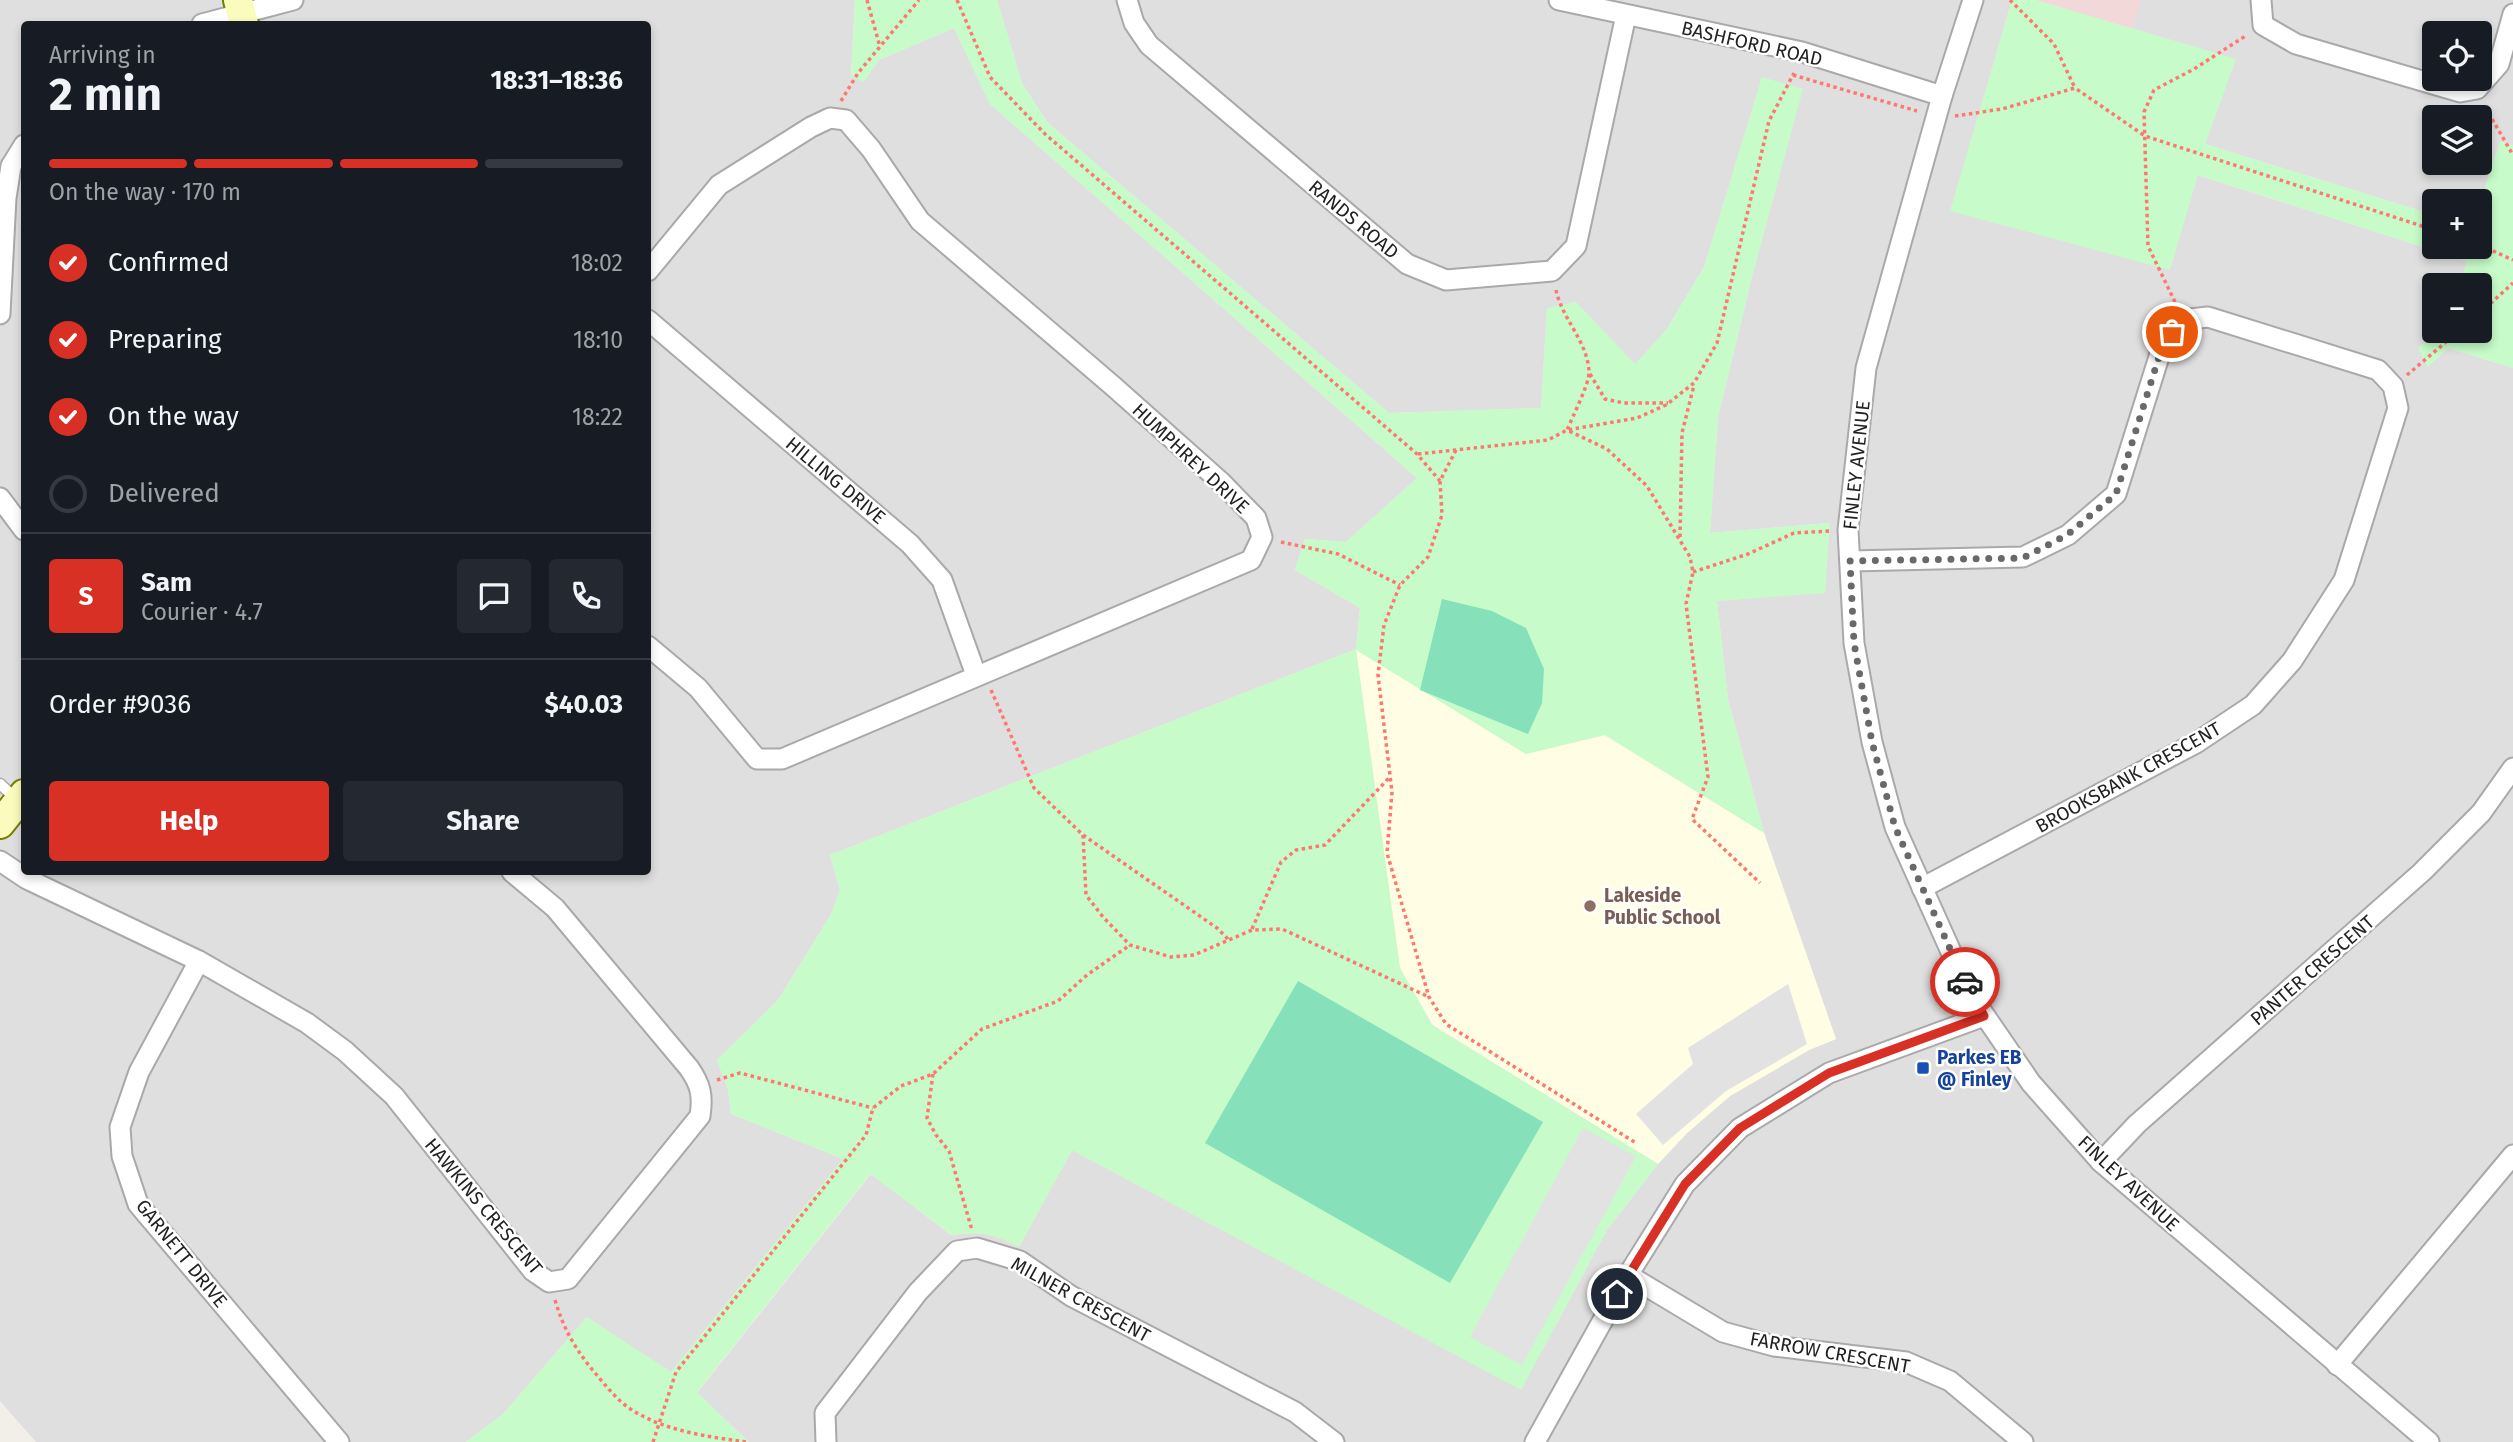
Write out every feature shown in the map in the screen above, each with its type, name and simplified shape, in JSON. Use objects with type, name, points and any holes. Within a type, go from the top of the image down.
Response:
[{"type":"street","points":[[213,21],[293,0]]},
{"type":"street","name":"RANDS ROAD","points":[[1127,0],[1134,23],[1149,46],[1407,264],[1446,279],[1552,271]]},
{"type":"street","name":"BASHFORD ROAD","points":[[1559,0],[1801,52],[1942,96]]},
{"type":"street","name":"FINLEY AVENUE","points":[[1973,0],[1942,96],[1866,368],[1848,530],[1854,643],[1872,742],[1895,827],[1970,994],[2031,1083],[2101,1162],[2429,1442]]},
{"type":"street","points":[[2261,0],[2263,25],[2296,44],[2422,81]]},
{"type":"street","points":[[2492,72],[2499,64],[2513,14]]},
{"type":"street","points":[[1552,271],[1576,246],[1626,15]]},
{"type":"street","points":[[651,267],[719,185],[811,127],[830,118]]},
{"type":"street","name":"HUMPHREY DRIVE","points":[[830,118],[846,120],[871,149],[919,221],[1221,482],[1256,518],[1262,537]]},
{"type":"street","points":[[0,314],[6,198],[11,166],[21,150]]},
{"type":"street","points":[[1850,561],[2023,558],[2067,535],[2116,494],[2163,344],[2181,320],[2208,317],[2221,321],[2378,370],[2393,386]]},
{"type":"street","name":"HILLING DRIVE","points":[[651,323],[910,544],[942,580],[980,674]]},
{"type":"street","name":"BROOKSBANK CRESCENT","points":[[1922,888],[2196,743],[2253,705],[2292,661],[2344,580],[2398,408],[2393,386]]},
{"type":"street","points":[[0,498],[21,526]]},
{"type":"street","points":[[651,649],[698,688],[757,759],[782,759],[1251,560],[1262,537]]},
{"type":"street","name":"PANTER CRESCENT","points":[[2101,1162],[2137,1124],[2422,872],[2481,813],[2513,768]]},
{"type":"street","points":[[0,824],[14,793]]},
{"type":"street","name":"HAWKINS CRESCENT","points":[[0,861],[27,879],[199,961],[307,1023],[345,1051],[394,1096],[533,1271],[549,1282],[568,1279],[700,1116],[700,1082]]},
{"type":"street","points":[[516,875],[555,908],[700,1082]]},
{"type":"street","name":"GARNETT DRIVE","points":[[199,961],[139,1072],[120,1127],[122,1156],[138,1204],[339,1442]]},
{"type":"street","points":[[1535,1442],[1628,1275],[1685,1184],[1740,1128],[1829,1073],[1984,1016]]},
{"type":"street","points":[[2337,1365],[2513,1155]]},
{"type":"street","points":[[826,1442],[825,1413],[918,1292],[957,1251],[977,1248]]},
{"type":"street","name":"MILNER CRESCENT","points":[[977,1248],[1020,1261],[1072,1296],[1295,1412],[1334,1442]]},
{"type":"street","name":"FARROW CRESCENT","points":[[1628,1275],[1723,1332],[1774,1346],[1906,1362],[1950,1381],[2023,1442]]},
{"type":"path","points":[[867,0],[880,47]]},
{"type":"path","points":[[830,118],[858,73],[919,0]]},
{"type":"path","points":[[957,0],[990,78],[1045,134],[1417,454],[1440,481]]},
{"type":"path","points":[[2010,0],[2054,44],[2075,88],[2145,136],[2422,226]]},
{"type":"path","points":[[2181,320],[2172,293],[2148,246],[2144,112],[2154,90],[2194,69],[2263,25]]},
{"type":"path","points":[[1680,539],[1682,433],[1694,383],[1717,344],[1769,121],[1793,75],[1801,52]]},
{"type":"path","points":[[1793,75],[1936,117],[1967,116],[2002,109],[2075,88]]},
{"type":"path","points":[[2478,91],[2491,120],[2513,155]]},
{"type":"path","points":[[2492,250],[2513,260]]},
{"type":"path","points":[[1552,271],[1558,301],[1582,345],[1590,374],[1605,399],[1624,403],[1670,403]]},
{"type":"path","points":[[2492,302],[2513,283]]},
{"type":"path","points":[[2393,386],[2445,343]]},
{"type":"path","points":[[1567,430],[1590,374]]},
{"type":"path","points":[[1417,454],[1548,440],[1567,430],[1636,418],[1670,403],[1694,383]]},
{"type":"path","points":[[1567,430],[1607,449],[1647,486],[1690,558],[1693,572],[1686,604],[1708,777],[1692,819],[1760,883]]},
{"type":"path","points":[[1456,450],[1440,481],[1442,515],[1428,558],[1400,585],[1384,625],[1378,675],[1392,792],[1387,853],[1429,997],[1446,1024],[1636,1143]]},
{"type":"path","points":[[1693,572],[1748,554],[1794,533],[1848,530]]},
{"type":"path","points":[[1262,537],[1338,554],[1400,585]]},
{"type":"path","points":[[980,674],[1034,788],[1083,835],[1217,928],[1229,940]]},
{"type":"path","points":[[1252,930],[1281,862],[1296,850],[1325,845],[1390,778]]},
{"type":"path","points":[[1083,835],[1086,895],[1130,945],[1171,957],[1194,955],[1252,930],[1282,929],[1429,997]]},
{"type":"path","points":[[653,1442],[676,1372],[866,1135],[873,1108],[901,1086],[933,1074],[982,1029],[1058,1001],[1087,975],[1130,945]]},
{"type":"path","points":[[700,1082],[740,1073],[873,1108]]},
{"type":"path","points":[[933,1074],[927,1118],[948,1152],[977,1248]]},
{"type":"path","points":[[549,1282],[563,1327],[581,1355],[607,1388],[632,1410],[659,1423],[709,1437],[747,1442]]},
{"type":"shaded area","points":[[0,0],[855,0],[851,75],[954,28],[990,104],[1417,478],[1346,542],[1305,539],[1295,570],[1360,608],[1356,649],[830,855],[840,890],[830,916],[778,1000],[717,1060],[728,1089],[731,1114],[843,1159],[671,1372],[586,1318],[503,1414],[466,1442],[36,1442],[0,1401]]},
{"type":"shaded area","points":[[997,0],[2012,0],[1951,211],[2197,175],[2422,247],[2422,259],[2467,261],[2464,273],[2422,273],[2422,343],[2424,343],[2418,348],[2448,348],[2513,368],[2513,1442],[749,1442],[697,1393],[871,1174],[951,1235],[993,1234],[1019,1247],[1072,1150],[1521,1389],[1607,1230],[1658,1164],[1687,1133],[1730,1096],[1809,1050],[1836,1039],[1764,833],[1728,699],[1717,601],[1825,592],[1829,523],[1710,533],[1718,417],[1802,89],[1762,78],[1704,267],[1667,329],[1635,365],[1575,302],[1547,309],[1541,408],[1389,413],[1047,122],[1022,83]]},
{"type":"shaded area","points":[[2036,0],[2513,0],[2513,145],[2500,142],[2492,167],[2492,105],[2422,105],[2422,175],[2489,175],[2485,189],[2422,189],[2422,211],[2205,144],[2235,59]]},
{"type":"shaded area","points":[[2036,0],[2141,0],[2132,29]]},
{"type":"shaded area","name":"Lakeside Public School","points":[[1356,649],[1526,754],[1604,735],[1764,833],[1836,1039],[1809,1050],[1730,1096],[1687,1133],[1658,1164],[1433,1025],[1400,968]]},
{"type":"shaded area","points":[[1788,984],[1807,1044],[1726,1091],[1663,1145],[1636,1114],[1693,1064],[1688,1048]]},
{"type":"shaded area","points":[[1583,1128],[1636,1156],[1522,1365],[1470,1337]]},
{"type":"green space","points":[[855,0],[997,0],[1022,83],[1047,122],[1389,413],[1541,408],[1547,308],[1576,302],[1635,364],[1667,329],[1704,267],[1762,77],[1803,89],[1753,273],[1718,417],[1710,533],[1830,523],[1825,593],[1717,601],[1728,699],[1764,833],[1605,735],[1526,754],[1356,650],[1400,968],[1432,1025],[1658,1164],[1607,1230],[1521,1390],[1072,1150],[1019,1247],[987,1235],[952,1235],[870,1174],[697,1392],[748,1442],[466,1442],[503,1414],[587,1317],[671,1372],[843,1159],[731,1114],[728,1089],[717,1060],[778,1000],[830,916],[840,890],[830,855],[1356,649],[1360,608],[1295,570],[1305,539],[1346,542],[1417,478],[990,104],[954,28],[879,60],[864,82],[851,76]]},
{"type":"green space","points":[[2012,0],[2036,0],[2236,59],[2205,144],[2422,211],[2422,247],[2198,175],[2170,270],[1950,211]]},
{"type":"green space","points":[[2500,141],[2513,145],[2513,368],[2448,348],[2428,367],[2418,348],[2424,343],[2492,343],[2492,273],[2464,273],[2467,261],[2461,259],[2492,259],[2492,189],[2485,189],[2489,175],[2492,175]]},
{"type":"green space","points":[[1442,599],[1492,611],[1526,628],[1544,669],[1542,703],[1528,734],[1420,690]]},
{"type":"green space","points":[[1298,981],[1543,1122],[1450,1283],[1205,1143]]},
{"type":"way so far","points":[[1965,982],[1895,827],[1872,742],[1854,643],[1850,561],[2023,558],[2067,535],[2116,494],[2163,344],[2172,332]]},
{"type":"place","name":"Lakeside Public School","points":[[1590,906]]},
{"type":"place","name":"Parkes EB @ Finley","points":[[1923,1068]]},
{"type":"route","points":[[1617,1294],[1685,1184],[1740,1128],[1829,1073],[1984,1016],[1965,982]]}]
